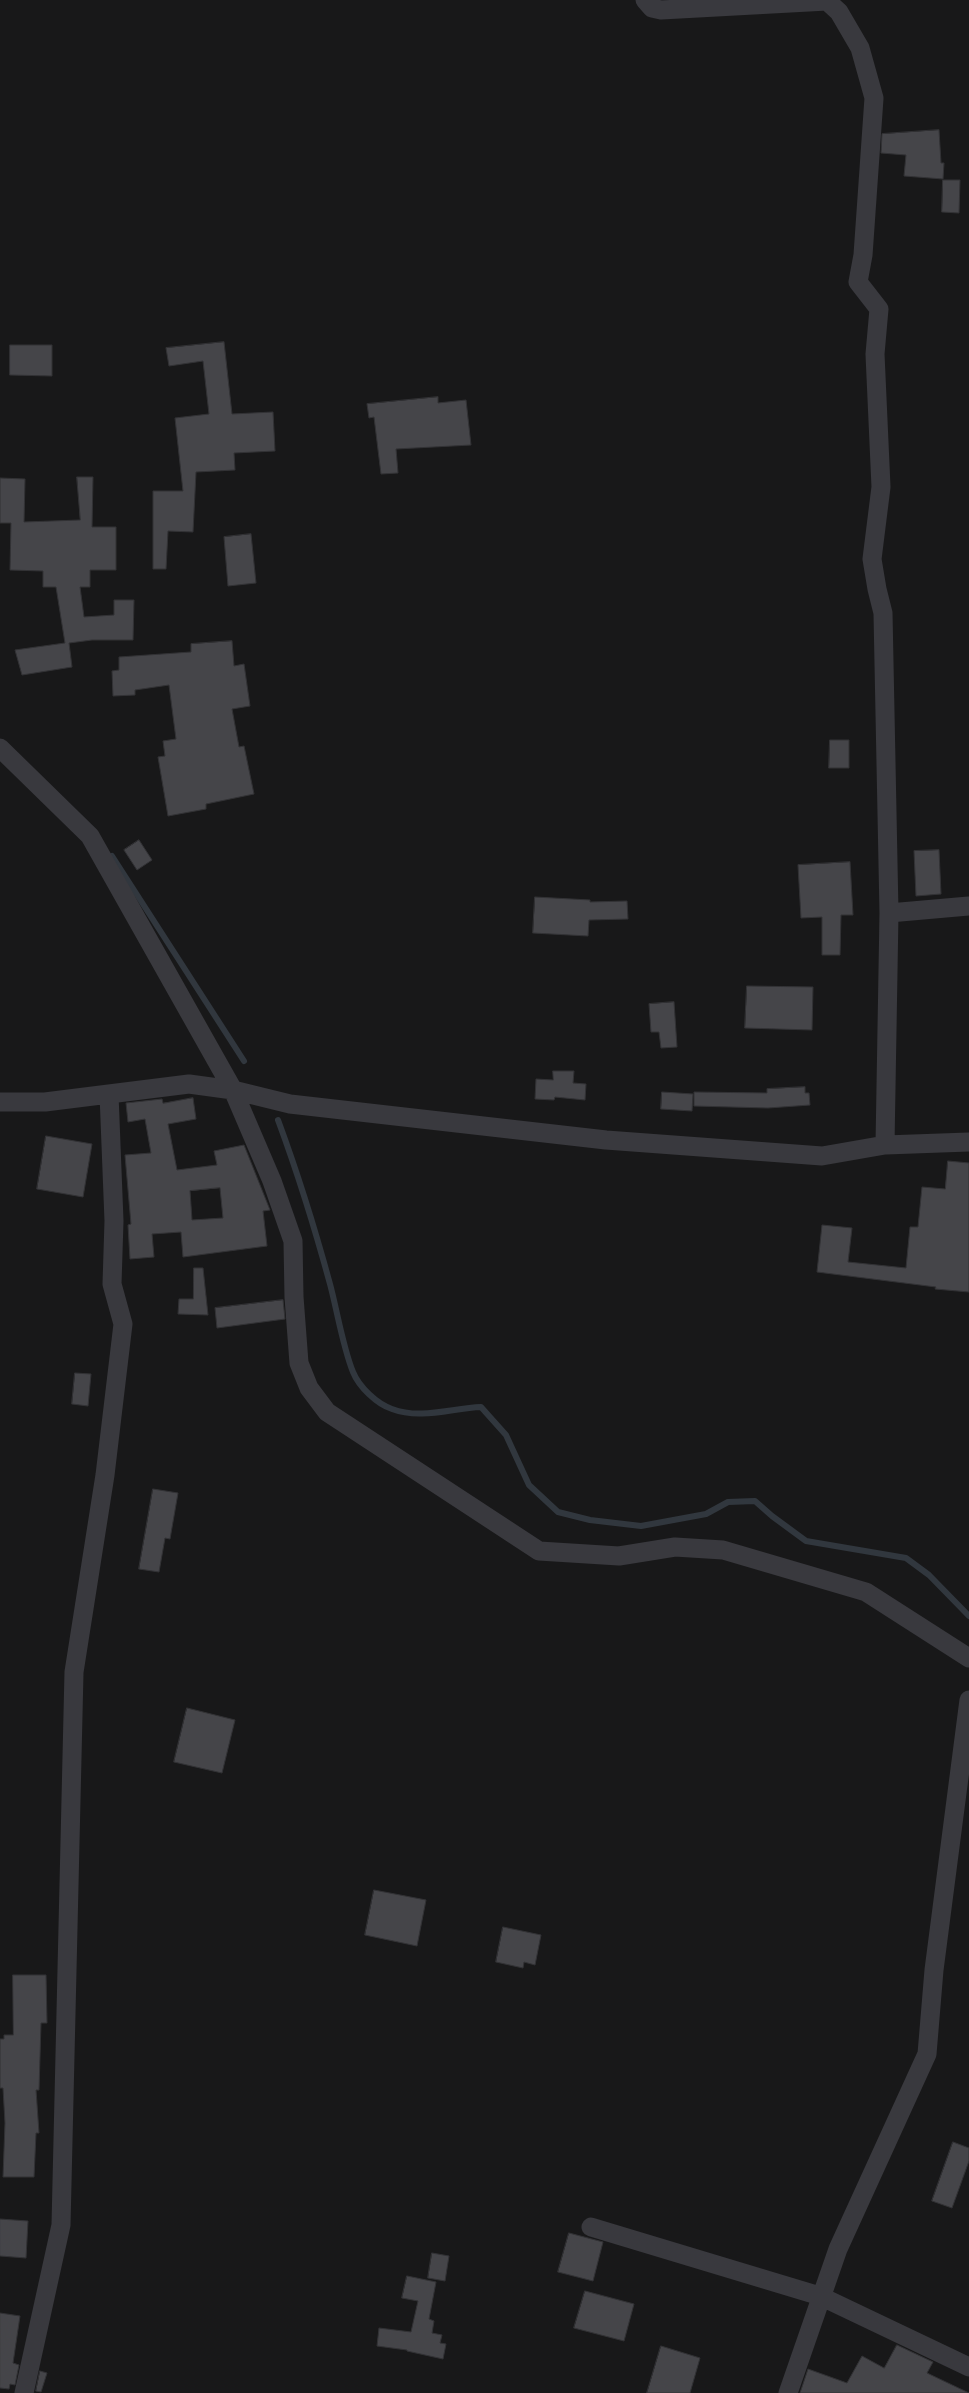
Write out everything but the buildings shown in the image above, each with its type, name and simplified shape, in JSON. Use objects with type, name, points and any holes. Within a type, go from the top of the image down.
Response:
[{"type":"street","points":[[645,0],[652,8],[661,10],[827,2],[839,12],[860,48],[874,98],[863,255],[858,282],[879,309],[875,354],[881,487],[872,559],[883,613],[889,912],[885,1145]]},
{"type":"street","points":[[0,748],[90,836],[234,1090],[272,1181],[293,1241],[294,1297],[299,1363],[309,1388],[327,1412],[539,1551],[619,1556],[675,1546],[723,1550],[866,1592],[969,1658]]},
{"type":"street","points":[[889,912],[969,906]]},
{"type":"street","points":[[0,1102],[45,1102],[189,1084],[234,1090],[290,1104],[606,1140],[822,1156],[885,1145],[969,1142]]},
{"type":"street","points":[[24,2393],[61,2225],[74,1672],[105,1474],[123,1324],[112,1284],[114,1221],[109,1094]]},
{"type":"street","points":[[788,2393],[820,2296],[838,2249],[927,2054],[934,1970],[969,1700]]},
{"type":"street","points":[[591,2227],[820,2296],[969,2367]]},
{"type":"waterway","points":[[112,856],[244,1061]]},
{"type":"waterway","points":[[278,1120],[318,1243],[330,1284],[349,1362],[356,1378],[364,1389],[380,1403],[392,1409],[414,1413],[481,1407],[506,1435],[529,1485],[558,1512],[590,1520],[641,1526],[706,1514],[728,1502],[755,1501],[772,1516],[806,1541],[906,1558],[929,1575],[969,1616]]}]
